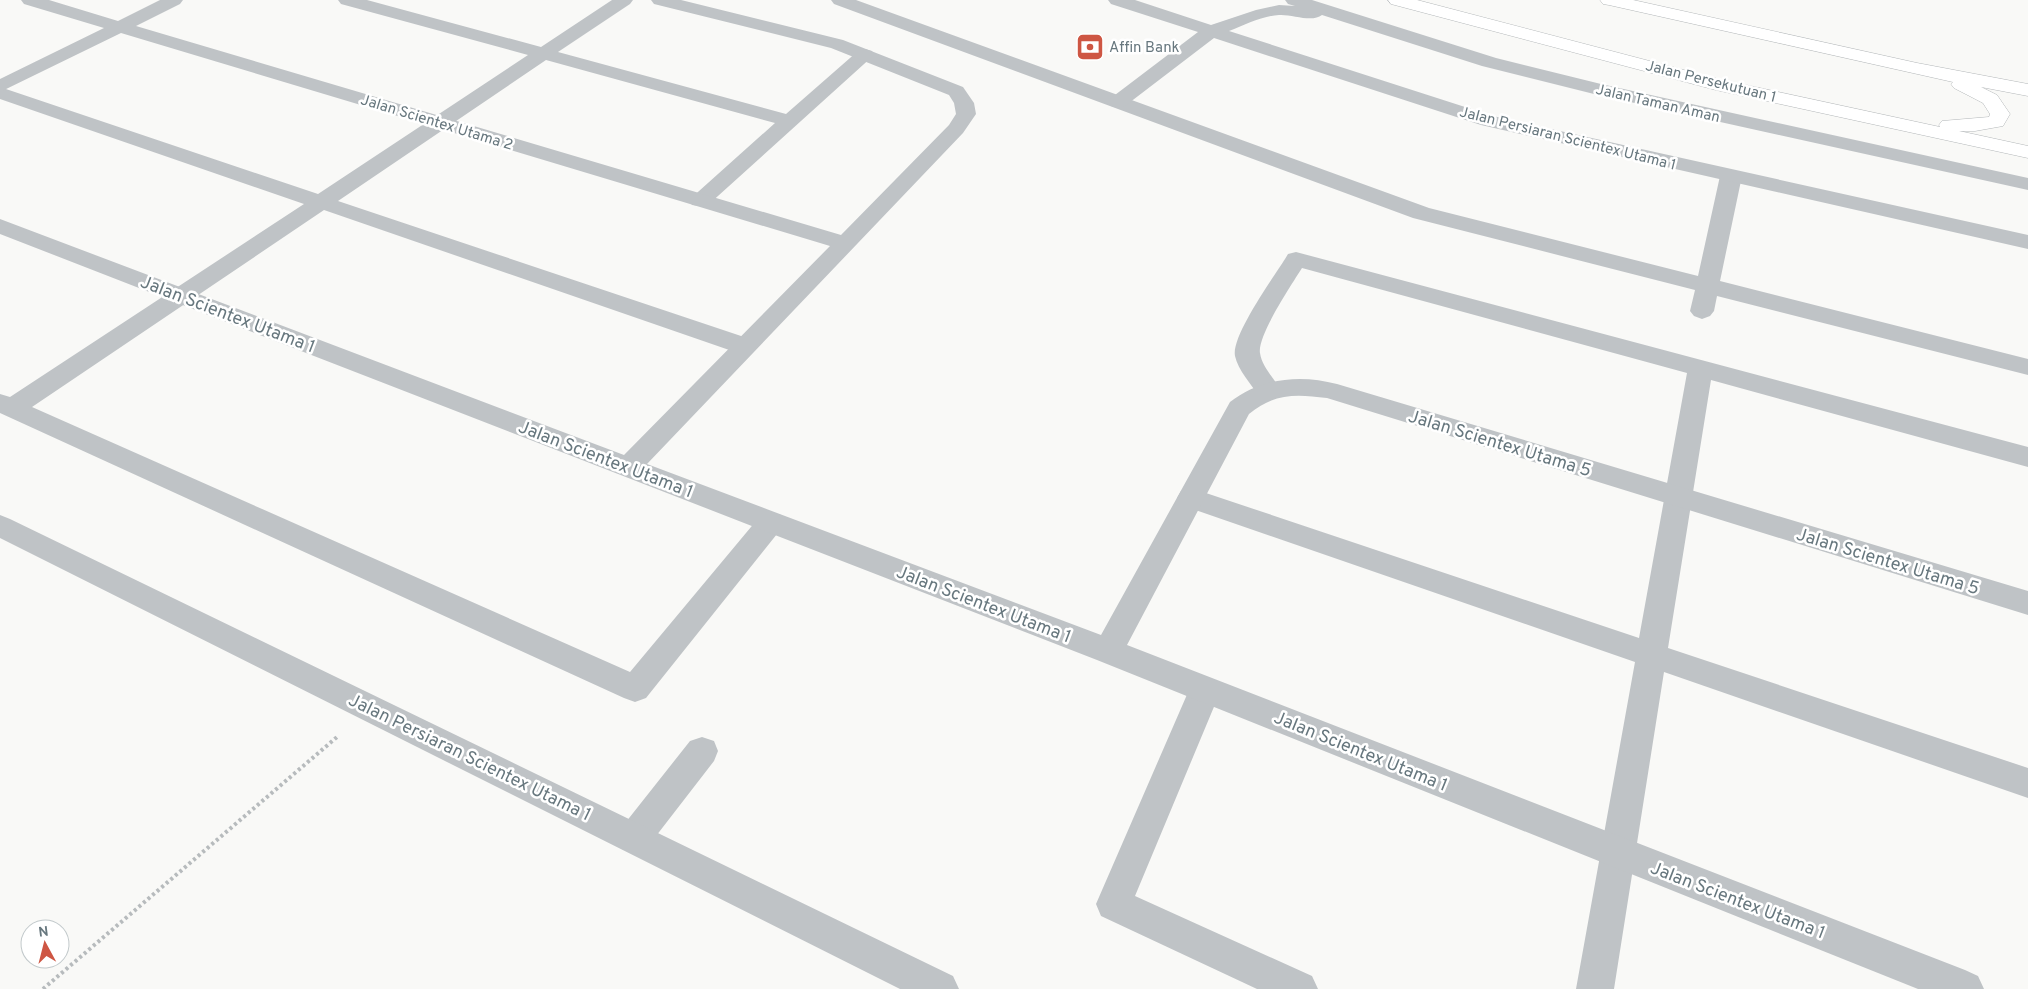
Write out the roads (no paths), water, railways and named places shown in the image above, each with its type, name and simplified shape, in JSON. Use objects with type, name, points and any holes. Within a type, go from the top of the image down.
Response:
[{"type":"highway","name":"Jalan Persekutuan 1","points":[[1397,0],[1716,84],[2028,152]]},
{"type":"highway","points":[[1609,0],[1917,69],[2028,90]]},
{"type":"highway","points":[[1862,117],[1942,125],[1975,125],[1996,122],[2000,114],[1990,99],[1969,86],[1917,69]]},
{"type":"street","name":"Jalan Scientex Utama 2","points":[[30,0],[118,28],[845,243]]},
{"type":"street","points":[[0,86],[174,0]]},
{"type":"street","points":[[347,0],[789,121]]},
{"type":"street","points":[[6,406],[180,296],[624,0]]},
{"type":"street","points":[[628,467],[962,122],[966,114],[964,103],[956,91],[837,44],[660,0]]},
{"type":"street","points":[[840,0],[1421,213],[2028,367]]},
{"type":"street","name":"Jalan Persiaran Scientex Utama 1","points":[[1117,0],[1488,122],[2028,242]]},
{"type":"street","name":"Jalan Taman Aman","points":[[1294,0],[1489,62],[1601,90],[2028,184]]},
{"type":"street","points":[[1118,102],[1211,31],[1256,15],[1279,10],[1310,12],[1489,62]]},
{"type":"street","points":[[700,200],[865,55]]},
{"type":"street","points":[[0,93],[744,346]]},
{"type":"street","points":[[1702,312],[1731,176]]},
{"type":"street","name":"Jalan Scientex Utama 1","points":[[0,226],[1108,651],[1965,989]]},
{"type":"street","points":[[1268,390],[1251,364],[1247,349],[1253,334],[1296,259],[2028,458]]},
{"type":"street","points":[[1595,989],[1700,368]]},
{"type":"street","name":"Jalan Scientex Utama 5","points":[[1108,651],[1239,408],[1252,397],[1268,390],[1307,387],[1328,390],[2028,603]]},
{"type":"street","points":[[6,406],[636,689],[771,522]]},
{"type":"street","points":[[1191,498],[2028,783]]},
{"type":"street","name":"Jalan Persiaran Scientex Utama 1","points":[[0,526],[940,989]]},
{"type":"street","points":[[1205,690],[1114,904],[1299,989]]},
{"type":"street","points":[[634,838],[702,751]]},
{"type":"place","name":"Affin Bank","points":[[1090,47]]}]
